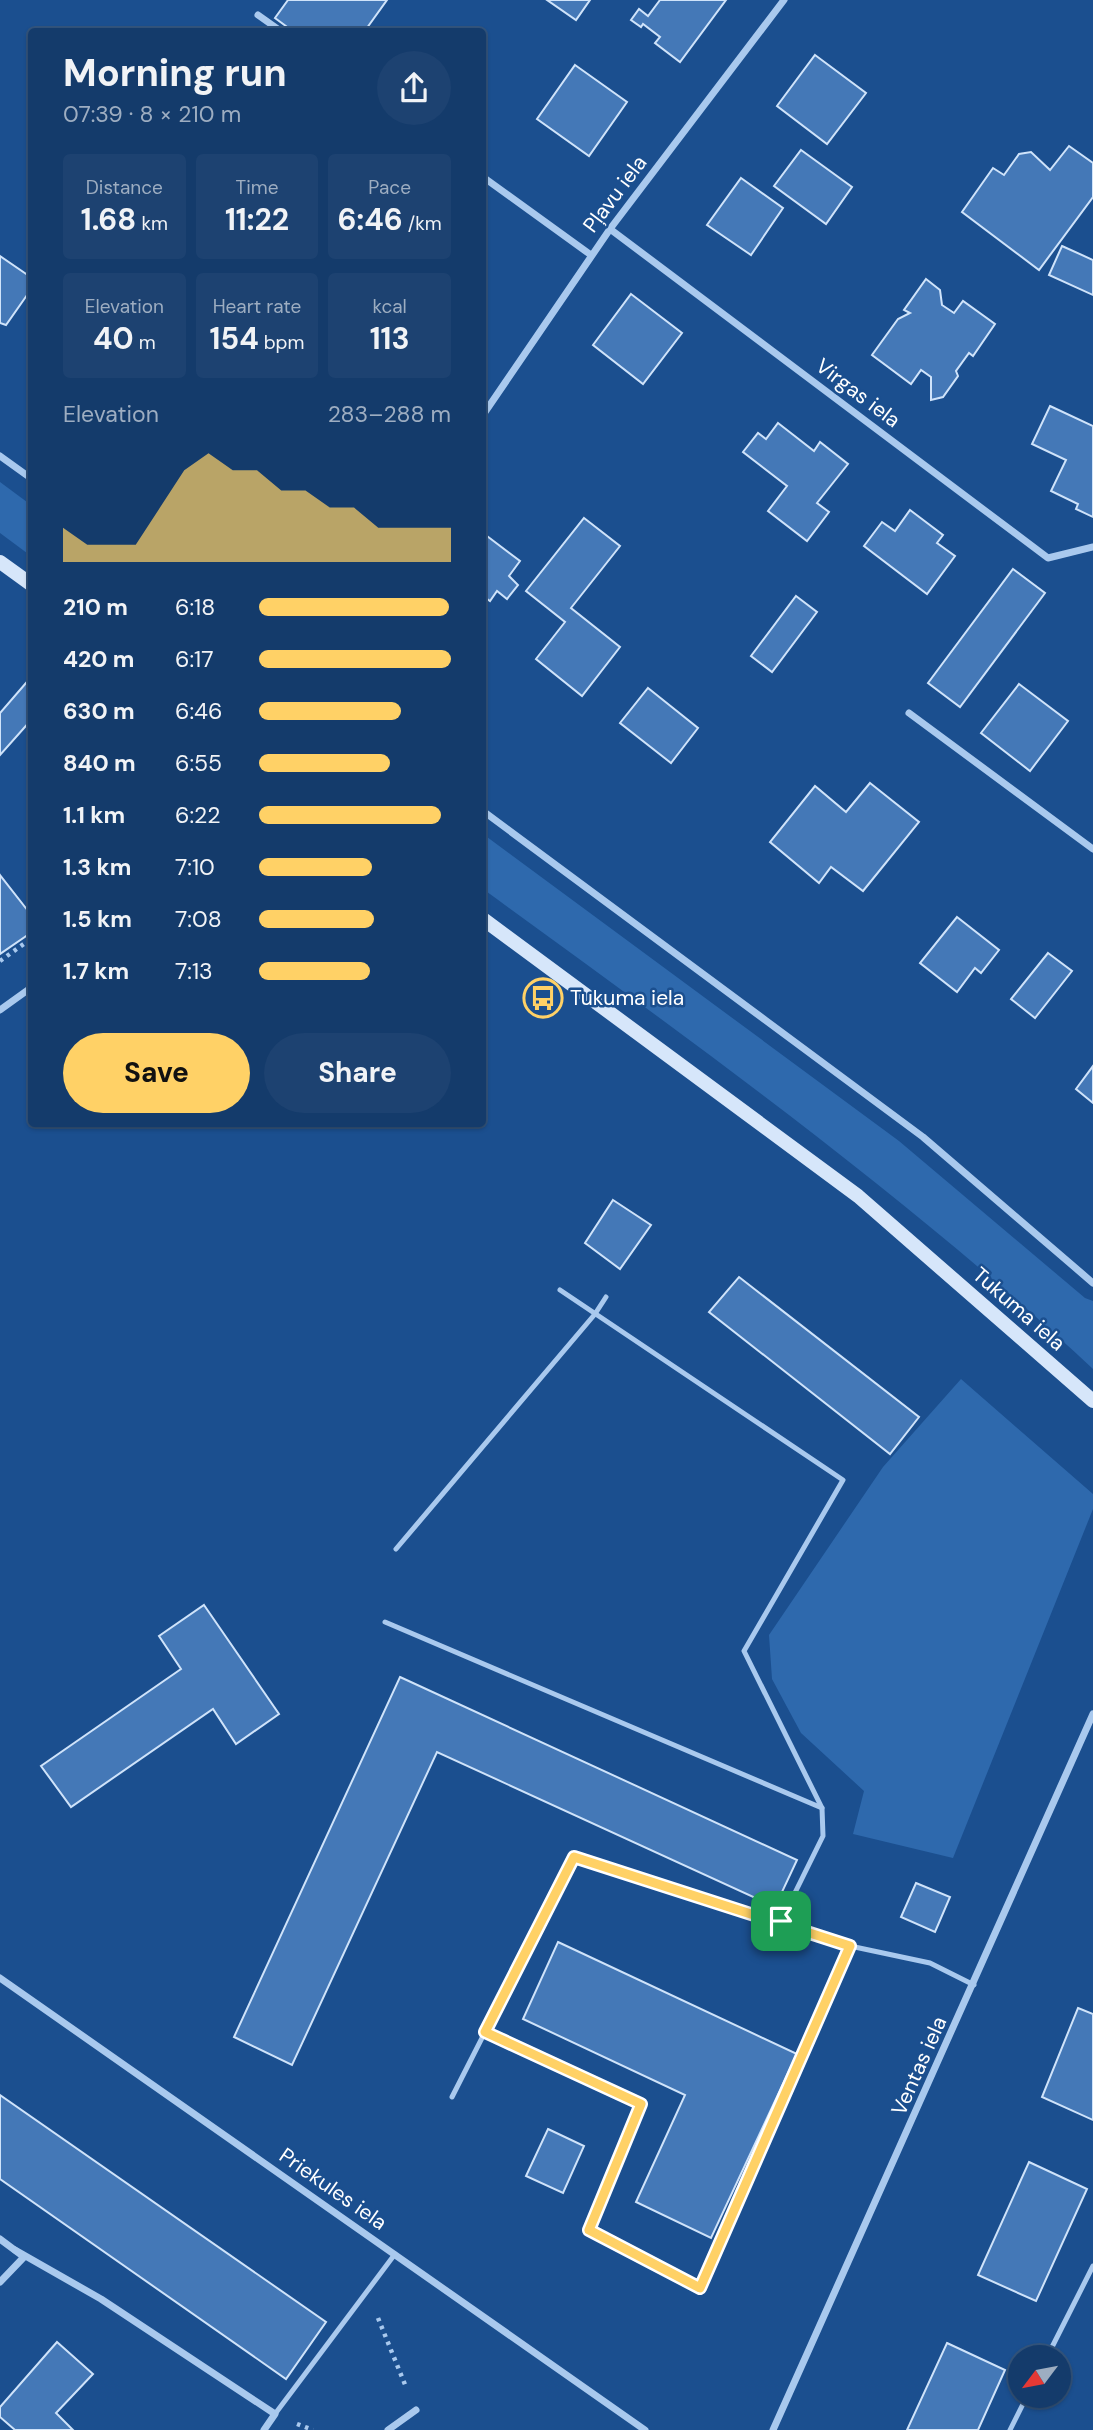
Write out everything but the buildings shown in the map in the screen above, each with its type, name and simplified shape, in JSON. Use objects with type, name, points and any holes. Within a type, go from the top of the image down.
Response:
[{"type":"street","name":"Pļavu iela","points":[[486,411],[591,255],[783,0]]},
{"type":"street","points":[[258,15],[276,28]]},
{"type":"street","points":[[486,179],[591,255]]},
{"type":"street","name":"Virgas iela","points":[[610,229],[1048,558],[1093,547]]},
{"type":"street","points":[[0,456],[28,476]]},
{"type":"street","points":[[0,562],[28,582]]},
{"type":"street","points":[[909,713],[1093,849]]},
{"type":"street","points":[[486,813],[923,1137],[1093,1283]]},
{"type":"street","name":"Tukuma iela","points":[[486,921],[859,1196],[1093,1401]]},
{"type":"street","points":[[0,1010],[28,990]]},
{"type":"street","name":"Ventas iela","points":[[776,2429],[1093,1714]]},
{"type":"street","name":"Priekules iela","points":[[0,1978],[645,2430]]},
{"type":"street","points":[[0,2239],[24,2257],[0,2282]]},
{"type":"street","points":[[15,2250],[101,2299],[275,2414],[264,2430]]},
{"type":"street","points":[[388,2430],[416,2410]]},
{"type":"lane","points":[[560,1290],[843,1480],[744,1651],[822,1808],[823,1836],[781,1921]]},
{"type":"lane","points":[[396,1549],[595,1314],[606,1297]]},
{"type":"lane","points":[[385,1622],[822,1808]]},
{"type":"lane","points":[[452,2097],[574,1857],[781,1921],[850,1946],[930,1963],[975,1985]]},
{"type":"lane","points":[[485,2032],[641,2104],[589,2230],[700,2288],[850,1946]]},
{"type":"lane","points":[[275,2414],[395,2254]]},
{"type":"lane","points":[[1053,2345],[1093,2266]]},
{"type":"lane","points":[[1010,2430],[1021,2408]]},
{"type":"path","points":[[0,961],[28,941]]},
{"type":"path","points":[[367,2292],[416,2410]]},
{"type":"shaded area","points":[[0,482],[28,503],[28,554],[0,533]]},
{"type":"shaded area","points":[[486,836],[899,1141],[1085,1298],[1093,1301],[1093,1369],[947,1241],[718,1061],[486,891]]},
{"type":"shaded area","points":[[961,1379],[1093,1494],[1093,1509],[953,1858],[853,1834],[864,1791],[801,1733],[772,1679],[769,1635],[883,1467]]},
{"type":"place","name":"Tukuma iela","points":[[543,998]]},
{"type":"route","points":[[574,1857],[781,1921],[850,1946],[700,2288],[589,2230],[641,2104],[485,2032],[574,1857]]}]
